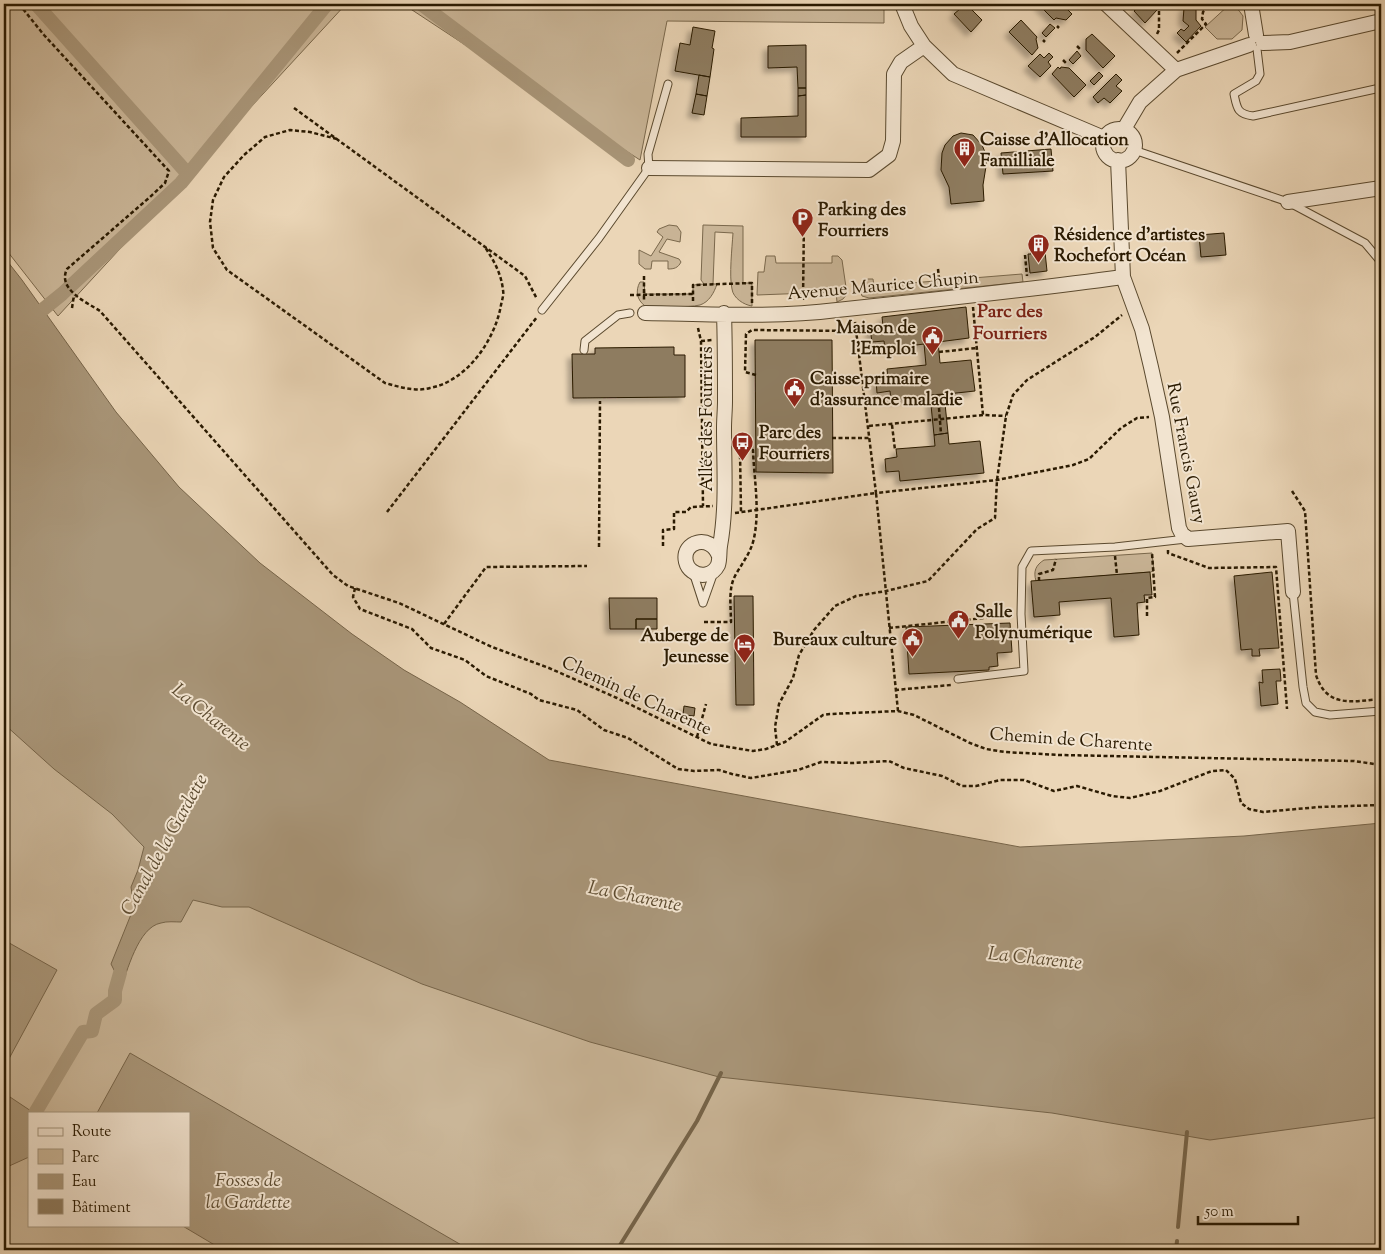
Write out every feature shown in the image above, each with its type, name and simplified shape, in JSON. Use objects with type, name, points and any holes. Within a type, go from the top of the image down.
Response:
[{"type":"street","points":[[902,4],[911,26],[924,46],[954,74],[1104,138]]},
{"type":"street","points":[[1106,4],[1171,66]]},
{"type":"street","points":[[1251,4],[1256,43]]},
{"type":"street","points":[[1124,129],[1140,102],[1171,66],[1256,43],[1290,42],[1381,21]]},
{"type":"street","points":[[648,168],[869,170],[889,155],[893,141],[894,74],[901,62],[924,46]]},
{"type":"street","points":[[1114,129],[1124,129],[1134,140],[1134,150],[1128,158],[1118,160],[1109,157],[1104,148],[1104,138],[1114,129]]},
{"type":"street","name":"Rue Francis Gaury","points":[[1118,160],[1123,277],[1149,357],[1162,417],[1179,528],[1188,539],[1288,531],[1293,592]]},
{"type":"street","points":[[1288,202],[1381,188]]},
{"type":"street","name":"Avenue Maurice Chupin","points":[[638,313],[753,314],[803,312],[1028,290],[1123,277]]},
{"type":"street","name":"Allée des Fourriers","points":[[717,562],[724,515],[724,314]]},
{"type":"street","points":[[700,542],[714,547],[717,562],[711,572],[702,575],[692,572],[687,564],[686,554],[691,546],[700,542],[724,515]]},
{"type":"lane","points":[[1256,43],[1260,74],[1256,81],[1234,94],[1237,108],[1243,115],[1253,116],[1380,88]]},
{"type":"lane","points":[[542,310],[599,238],[648,168],[648,154],[668,84]]},
{"type":"lane","points":[[1134,150],[1288,202],[1365,243],[1381,262]]},
{"type":"lane","points":[[584,350],[585,341],[609,321],[618,315],[638,313]]},
{"type":"lane","points":[[958,680],[1024,671],[1021,614],[1022,567],[1032,551],[1115,548],[1188,539]]},
{"type":"lane","points":[[692,572],[704,603],[717,562]]},
{"type":"lane","points":[[1293,592],[1306,703],[1315,712],[1330,715],[1381,711]]},
{"type":"path","points":[[19,4],[44,35],[169,171],[165,183],[67,269],[64,275],[65,282],[74,295],[72,308]]},
{"type":"path","points":[[1151,46],[1159,30],[1159,4]]},
{"type":"path","points":[[1171,66],[1206,24],[1202,19],[1203,12],[1208,4]]},
{"type":"path","points":[[294,108],[525,276],[542,310],[387,512]]},
{"type":"path","points":[[337,139],[310,132],[290,130],[265,137],[244,155],[224,177],[213,200],[210,222],[213,248],[227,270],[385,383],[408,389],[430,388],[452,380],[470,365],[488,343],[498,321],[504,292],[498,269],[485,247]]},
{"type":"path","points":[[803,330],[804,218]]},
{"type":"path","points":[[938,269],[942,299]]},
{"type":"path","points":[[638,313],[644,294],[644,276]]},
{"type":"path","points":[[703,506],[701,341],[692,314],[693,285],[752,284],[752,330]]},
{"type":"path","points":[[630,295],[693,294]]},
{"type":"path","name":"Chemin de Charente","points":[[74,295],[100,311],[333,575],[348,586],[398,603],[492,647],[549,668],[617,698],[711,744],[753,750],[766,749],[785,742],[823,715],[898,711],[914,715],[970,743],[986,749],[1006,752],[1119,757],[1354,761],[1381,765]]},
{"type":"path","points":[[972,296],[983,415]]},
{"type":"path","points":[[777,745],[775,727],[779,704],[793,678],[799,655],[814,630],[835,606],[856,596],[928,581],[977,529],[995,518],[997,480],[1006,416],[1013,395],[1027,380],[1095,337],[1134,306]]},
{"type":"path","points":[[854,308],[876,493],[894,690],[898,711]]},
{"type":"path","points":[[756,375],[745,372],[746,334],[752,330],[856,331]]},
{"type":"path","points":[[939,352],[977,348]]},
{"type":"path","points":[[938,395],[941,434]]},
{"type":"path","points":[[599,547],[600,401]]},
{"type":"path","points":[[868,426],[983,415],[1006,416]]},
{"type":"path","points":[[663,546],[663,530],[674,529],[674,512],[686,512],[691,507],[703,506],[724,515],[876,493],[997,480],[1090,460],[1121,428],[1137,418],[1162,417]]},
{"type":"path","points":[[892,425],[895,450]]},
{"type":"path","points":[[832,438],[868,438]]},
{"type":"path","points":[[704,622],[731,622],[734,577],[746,560],[756,527],[753,450],[740,452],[741,512]]},
{"type":"path","points":[[1292,491],[1305,510],[1316,675],[1320,688],[1343,702],[1381,699]]},
{"type":"path","points":[[1167,541],[1168,553],[1210,568],[1276,567],[1287,709]]},
{"type":"path","points":[[1147,616],[1147,598],[1156,597],[1152,544]]},
{"type":"path","points":[[1115,548],[1117,574]]},
{"type":"path","points":[[1039,580],[1039,574],[1049,573],[1055,567],[1056,550]]},
{"type":"path","points":[[444,624],[486,567],[587,566]]},
{"type":"path","points":[[354,588],[353,597],[360,609],[412,629],[431,648],[465,660],[486,676],[531,694],[539,700],[577,710],[604,730],[628,738],[678,769],[694,771],[719,770],[751,778],[798,770],[821,762],[890,761],[904,768],[942,776],[962,786],[976,786],[1000,780],[1024,780],[1054,790],[1077,786],[1112,796],[1130,798],[1160,791],[1212,771],[1226,770],[1235,779],[1241,803],[1249,809],[1263,812],[1318,807],[1381,805]]},
{"type":"path","points":[[889,628],[1021,614]]},
{"type":"path","points":[[894,690],[949,686],[958,680]]},
{"type":"path","points":[[697,737],[706,704]]},
{"type":"green space","points":[[4,4],[346,4],[58,316],[4,247]]},
{"type":"green space","points":[[403,4],[884,4],[884,23],[667,21],[640,160]]},
{"type":"green space","points":[[1230,4],[1234,4],[1243,16],[1242,30],[1232,39],[1217,39],[1205,27]]},
{"type":"green space","points":[[669,225],[677,226],[681,232],[680,242],[667,239],[659,252],[679,259],[681,262],[679,266],[668,269],[668,261],[652,261],[651,269],[645,269],[639,264],[639,250],[651,256],[663,237],[657,232],[659,229]]},
{"type":"green space","points":[[703,225],[743,226],[743,283],[752,283],[752,306],[739,300],[733,292],[731,270],[733,233],[715,232],[713,284],[717,284],[709,299],[703,304],[694,306],[645,306],[640,301],[638,295],[640,282],[644,282],[645,294],[693,294],[693,285],[704,284],[701,280]]},
{"type":"green space","points":[[766,256],[775,256],[776,263],[832,263],[832,256],[838,256],[842,260],[847,294],[837,302],[836,292],[757,295],[758,272],[764,272]]},
{"type":"green space","points":[[1022,274],[1023,282],[869,298],[862,296],[860,289],[861,283],[868,279],[873,279],[874,286]]},
{"type":"green space","points":[[1152,553],[1154,571],[1150,572],[1036,581],[1035,577],[1036,569],[1044,560]]},
{"type":"green space","points":[[4,667],[1381,1067],[1381,1250],[4,1250]]},
{"type":"water","name":"La Charente","points":[[4,257],[116,412],[179,487],[260,563],[352,634],[404,670],[460,702],[549,760],[1020,847],[1244,836],[1381,823],[1381,1117],[1210,1140],[1052,1113],[719,1077],[590,1042],[422,984],[249,907],[222,907],[193,900],[181,922],[161,923],[153,926],[146,933],[134,951],[120,991],[110,993],[115,972],[111,964],[134,907],[131,887],[144,847],[112,814],[54,769],[4,724]]},
{"type":"water","points":[[4,940],[57,970],[4,1068]]},
{"type":"water","name":"Fosses de la Gardette","points":[[130,1053],[470,1250],[223,1250],[183,1226],[190,1226],[190,1112],[98,1112]]},
{"type":"water","points":[[4,1093],[32,1112],[28,1112],[28,1157],[7,1167],[4,1173]]},
{"type":"building","points":[[955,4],[966,4],[982,20],[971,32],[954,14],[960,9]]},
{"type":"building","points":[[1038,4],[1062,4],[1072,14],[1066,20],[1056,18],[1054,20]]},
{"type":"building","points":[[1142,4],[1151,4],[1157,10],[1145,23],[1134,11]]},
{"type":"building","points":[[1188,4],[1201,4],[1196,9],[1196,20],[1201,26],[1186,42],[1177,33],[1181,29],[1184,31],[1189,26],[1183,21],[1184,8]]},
{"type":"building","points":[[1021,20],[1037,37],[1038,48],[1032,55],[1009,32]]},
{"type":"building","points":[[1050,24],[1055,28],[1046,37],[1042,33]]},
{"type":"building","points":[[693,27],[715,31],[710,77],[675,71],[680,43],[690,45]]},
{"type":"building","points":[[1092,34],[1115,56],[1103,68],[1086,50],[1086,39]]},
{"type":"building","points":[[806,45],[806,88],[798,88],[797,67],[768,68],[768,46]]},
{"type":"building","points":[[1077,51],[1081,56],[1073,64],[1069,60]]},
{"type":"building","points":[[1049,53],[1053,57],[1048,62],[1051,66],[1040,77],[1028,66],[1040,54],[1044,58]]},
{"type":"building","points":[[1058,67],[1060,69],[1061,67],[1069,68],[1086,85],[1074,97],[1052,74]]},
{"type":"building","points":[[1099,72],[1103,76],[1094,85],[1090,81]]},
{"type":"building","points":[[1116,74],[1122,80],[1116,86],[1122,91],[1110,103],[1104,98],[1098,103],[1093,97]]},
{"type":"building","points":[[699,75],[710,77],[707,96],[696,94]]},
{"type":"building","points":[[798,88],[806,88],[806,95],[798,96]]},
{"type":"building","points":[[696,94],[707,96],[704,115],[692,113]]},
{"type":"building","points":[[806,95],[806,137],[741,137],[741,118],[798,116],[798,96]]},
{"type":"building","name":"Caisse d'Allocation Familliale","points":[[961,133],[973,135],[982,145],[985,152],[987,160],[983,185],[984,201],[951,204],[949,187],[941,170],[942,153],[945,145],[953,136]]},
{"type":"building","points":[[1051,149],[1053,171],[1003,174],[1001,153]]},
{"type":"building","points":[[1224,233],[1226,255],[1201,257],[1199,235]]},
{"type":"building","name":"Résidence d'artistes Rochefort Océan","points":[[1031,249],[1042,249],[1043,253],[1045,252],[1047,271],[1030,273],[1028,254],[1031,254]]},
{"type":"building","name":"Maison de l'Emploi","points":[[966,307],[969,338],[938,342],[940,363],[971,360],[975,391],[891,400],[890,391],[877,393],[876,380],[888,379],[887,369],[926,365],[924,344],[885,349],[884,341],[872,342],[870,328],[883,326],[882,317]]},
{"type":"building","name":"Caisse primaire d'assurance maladie","points":[[755,340],[832,340],[833,473],[756,472]]},
{"type":"building","points":[[674,347],[674,355],[685,355],[685,397],[573,398],[572,354],[595,354],[595,348]]},
{"type":"building","points":[[944,394],[948,433],[934,435],[930,395]]},
{"type":"building","points":[[948,433],[949,444],[980,441],[984,473],[900,481],[899,471],[886,472],[885,459],[897,457],[896,449],[935,446],[934,435]]},
{"type":"building","points":[[1150,572],[1152,595],[1144,595],[1145,602],[1137,603],[1139,635],[1114,637],[1111,598],[1059,602],[1060,615],[1034,617],[1031,581]]},
{"type":"building","points":[[1272,572],[1279,648],[1259,649],[1260,656],[1252,656],[1252,649],[1241,650],[1234,576]]},
{"type":"building","name":"Auberge de Jeunesse","points":[[734,596],[753,596],[754,705],[736,705]]},
{"type":"building","points":[[609,598],[657,598],[657,619],[636,619],[636,629],[610,629]]},
{"type":"building","points":[[636,619],[657,619],[657,629],[636,629]]},
{"type":"building","name":"Salle Polynumérique","points":[[1010,623],[1012,652],[997,653],[998,666],[989,667],[989,670],[909,674],[906,627]]},
{"type":"building","points":[[1280,669],[1281,681],[1276,681],[1278,704],[1261,706],[1259,682],[1263,683],[1262,670]]},
{"type":"building","points":[[684,706],[695,708],[694,716],[683,715]]},
{"type":"waterway","points":[[36,4],[188,174]]},
{"type":"waterway","points":[[4,341],[62,294],[181,183],[327,4]]},
{"type":"waterway","points":[[421,4],[628,160]]},
{"type":"waterway","name":"Canal de la Gardette","points":[[36,1112],[83,1032],[92,1031],[96,1014],[115,1000],[115,991],[120,973]]},
{"type":"waterway","points":[[617,1250],[697,1121],[721,1073]]},
{"type":"waterway","points":[[1178,1227],[1187,1132]]},
{"type":"waterway","points":[[1176,1250],[1177,1241]]},
{"type":"place","name":"Caisse d'Allocation Familliale","points":[[964,168]]},
{"type":"place","name":"Parking des Fourriers","points":[[802,238]]},
{"type":"place","name":"Résidence d'artistes Rochefort Océan","points":[[1038,263]]},
{"type":"place","name":"Maison de l'Emploi","points":[[932,356]]},
{"type":"place","name":"Caisse primaire d'assurance maladie","points":[[794,407]]},
{"type":"place","name":"Parc des Fourriers","points":[[743,461]]},
{"type":"place","name":"Salle Polynumérique","points":[[959,640]]},
{"type":"place","name":"Bureaux culture","points":[[913,658]]},
{"type":"place","name":"Auberge de Jeunesse","points":[[745,664]]},
{"type":"district","name":"Parc des Fourriers","points":[[1010,321]]}]
